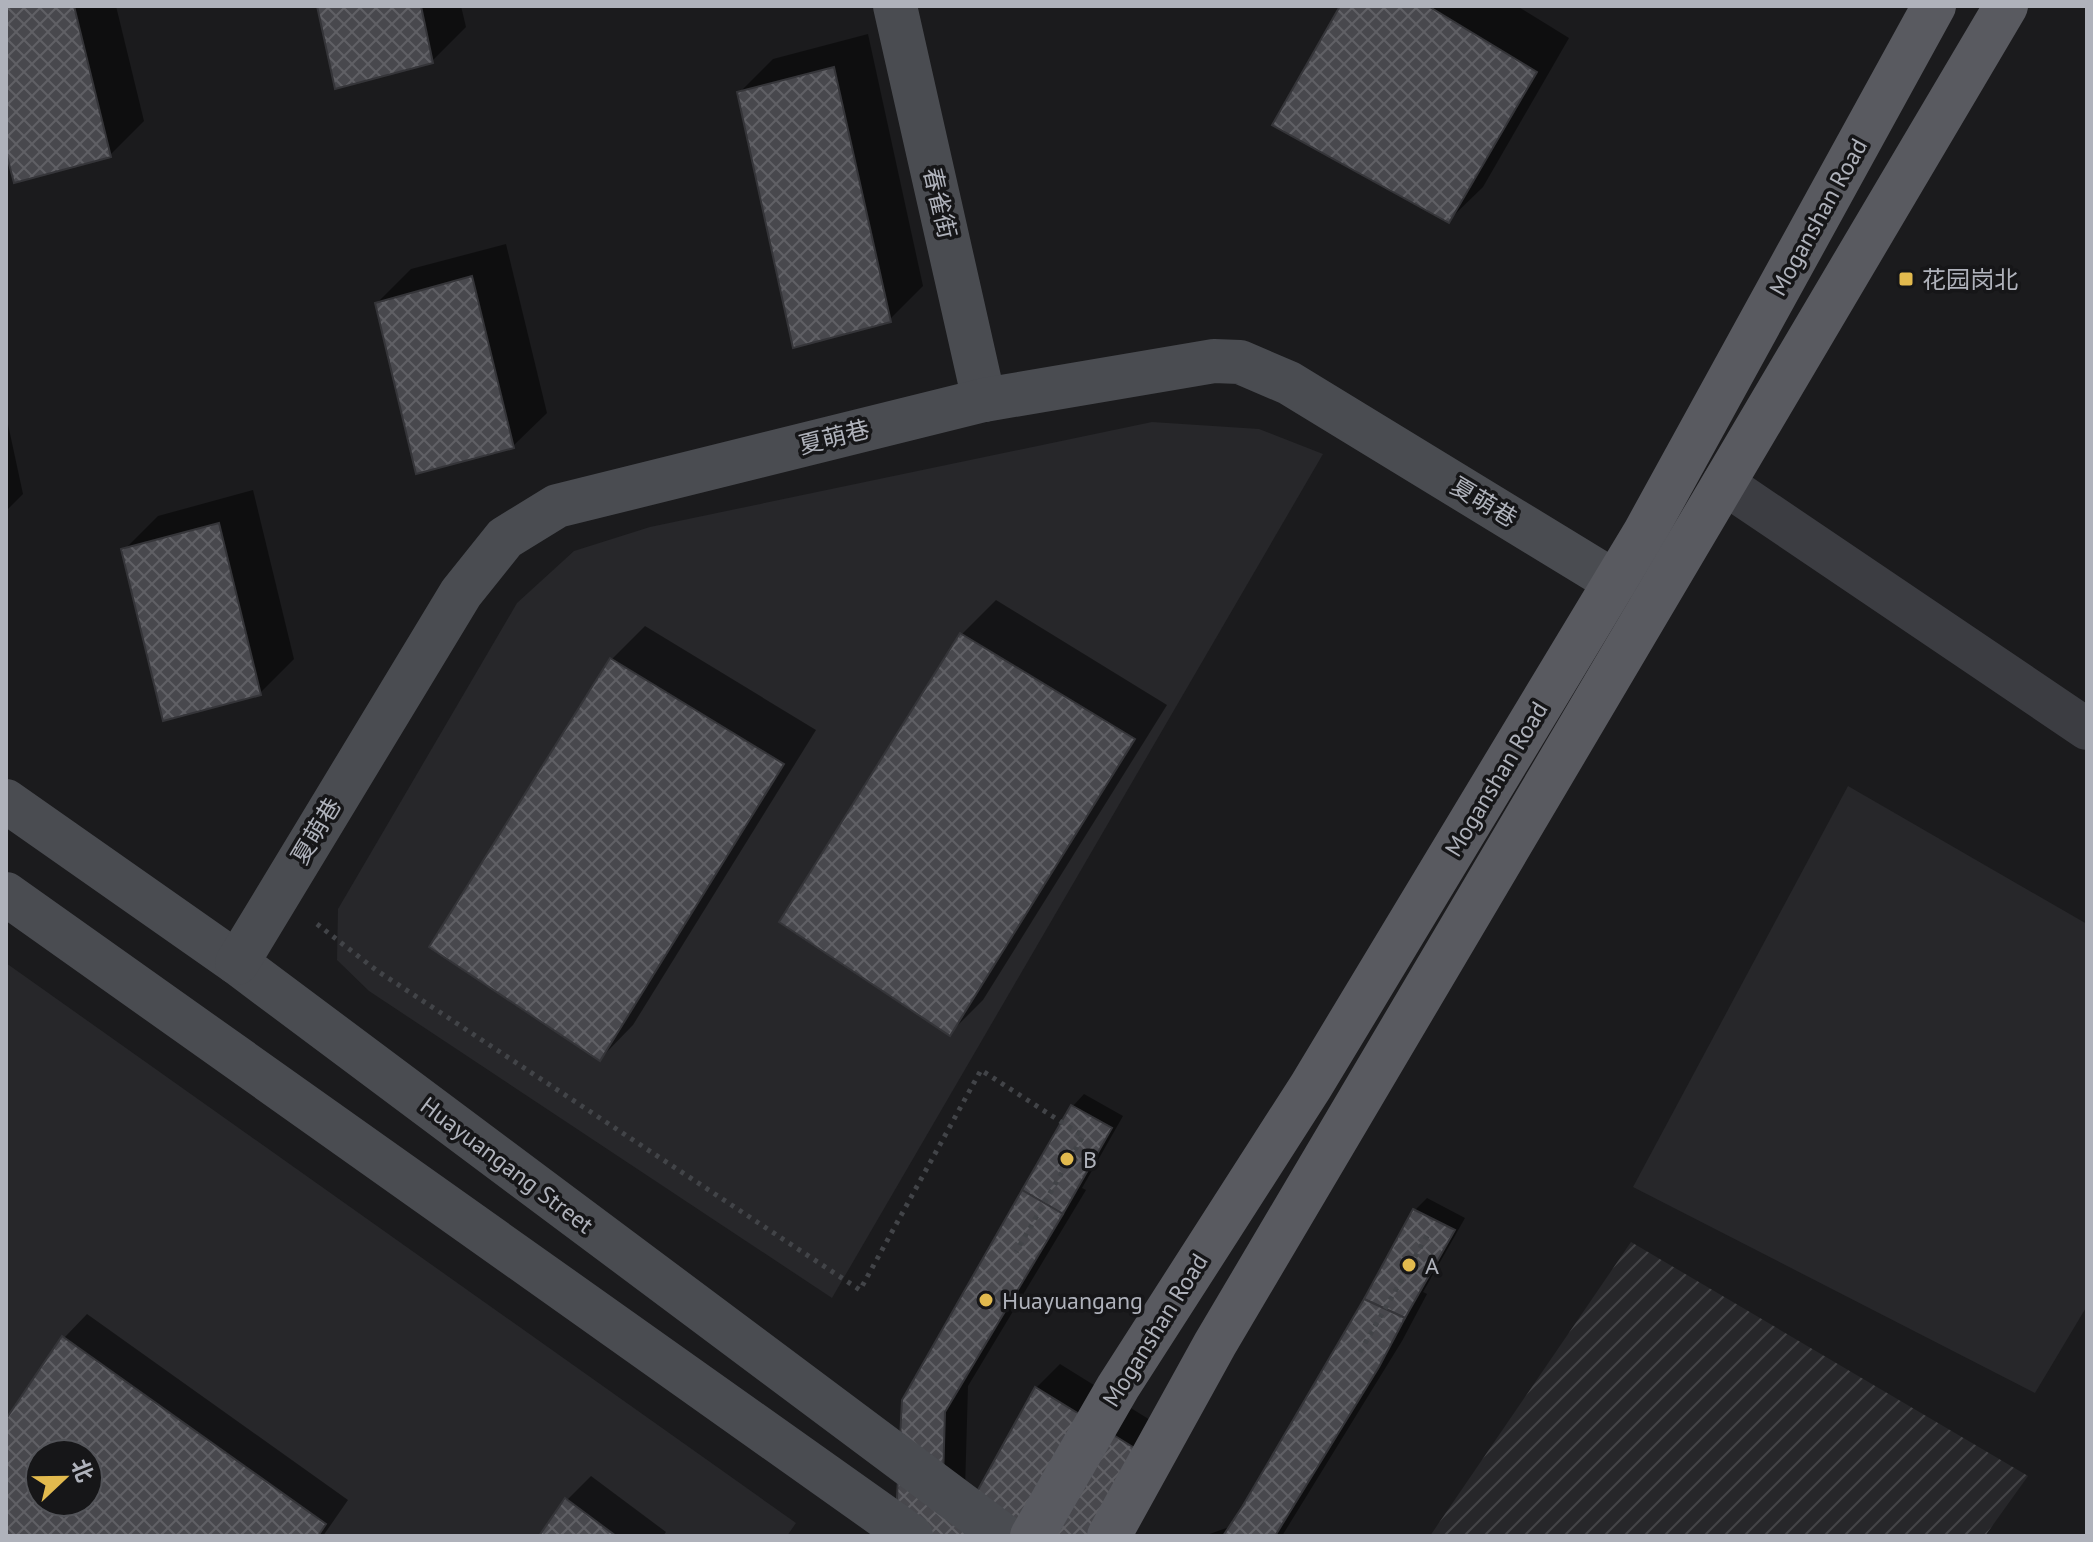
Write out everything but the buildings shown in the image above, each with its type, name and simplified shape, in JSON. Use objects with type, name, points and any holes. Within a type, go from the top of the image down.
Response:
[{"type":"main road","name":"Moganshan Road","points":[[1032,1536],[1118,1387],[1311,1086],[1645,532],[1934,6]]},
{"type":"main road","name":"Moganshan Road","points":[[1109,1536],[1215,1344],[2006,6]]},
{"type":"street","name":"春雀街","points":[[895,6],[984,400]]},
{"type":"street","name":"夏萌巷","points":[[237,963],[461,593],[505,538],[557,506],[984,400],[1214,361],[1240,362],[1289,383],[1615,582]]},
{"type":"street","points":[[1723,483],[2087,729]]},
{"type":"street","name":"Huayuangang Street","points":[[6,801],[237,963],[1004,1536]]},
{"type":"street","points":[[6,894],[911,1536]]},
{"type":"path","points":[[317,924],[376,970],[860,1290],[981,1070],[1083,1136],[1016,1252]]},
{"type":"path","points":[[1360,1352],[1427,1236]]},
{"type":"shaded area","points":[[1152,422],[1259,429],[1323,454],[832,1298],[369,991],[337,960],[338,909],[517,603],[574,551],[650,527]]},
{"type":"shaded area","points":[[1848,786],[2087,924],[2087,1306],[2035,1393],[1633,1187]]},
{"type":"shaded area","points":[[6,963],[796,1523],[787,1536],[6,1536]]},
{"type":"shaded area","points":[[1631,1242],[2028,1476],[1985,1536],[1430,1536]]},
{"type":"place","name":"花园岗北","points":[[1906,279]]},
{"type":"place","name":"B","points":[[1067,1159]]},
{"type":"place","name":"A","points":[[1409,1265]]},
{"type":"place","name":"Huayuangang","points":[[986,1300]]}]
